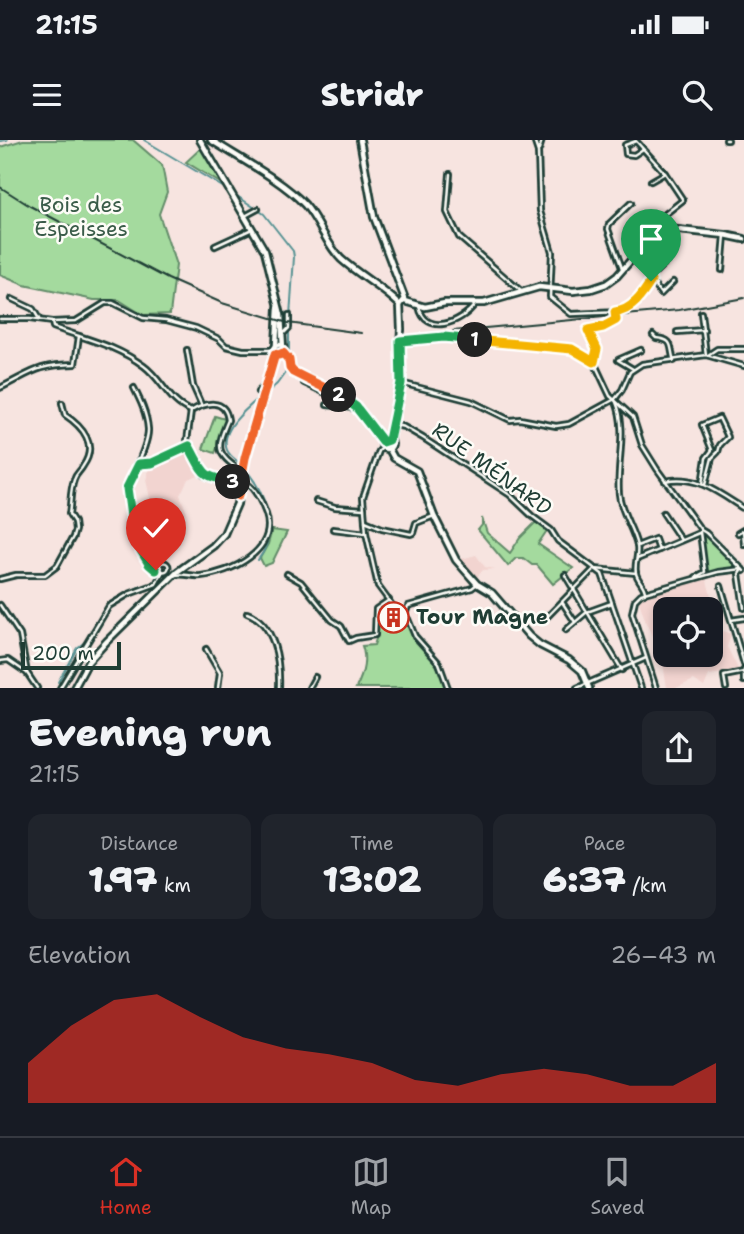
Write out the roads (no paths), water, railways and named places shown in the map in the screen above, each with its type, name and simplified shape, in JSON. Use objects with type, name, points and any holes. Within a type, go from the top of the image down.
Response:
[{"type":"street","points":[[200,140],[266,255],[282,318],[283,350],[290,368],[358,408],[394,458],[417,471],[434,516],[456,560],[477,584],[492,593],[540,646],[569,660],[582,671],[588,686]]},
{"type":"street","points":[[211,140],[295,195],[314,216],[338,256],[363,278],[402,303],[419,306],[475,303],[539,288],[573,291],[591,289],[610,281],[646,243],[669,229],[725,234],[744,239]]},
{"type":"street","points":[[360,140],[374,217],[402,303],[401,383],[386,444],[379,452],[363,497],[366,534],[378,586],[392,605],[405,615],[415,636],[439,663],[448,688]]},
{"type":"street","points":[[534,140],[538,152],[540,211],[552,252],[550,297],[570,314],[621,312],[637,301],[651,278],[666,262]]},
{"type":"street","points":[[538,152],[542,140]]},
{"type":"street","points":[[643,149],[635,155],[626,154],[625,145],[634,140],[643,149],[665,173],[684,200],[664,215],[653,217]]},
{"type":"street","points":[[450,173],[447,212],[459,237],[522,292]]},
{"type":"street","points":[[651,181],[665,173]]},
{"type":"street","points":[[623,269],[608,229],[609,224],[631,203]]},
{"type":"street","points":[[244,217],[258,209]]},
{"type":"street","points":[[664,215],[669,229]]},
{"type":"street","points":[[215,246],[252,229]]},
{"type":"street","points":[[722,270],[725,234]]},
{"type":"street","points":[[651,278],[661,294],[673,282]]},
{"type":"street","points":[[12,299],[33,309],[39,319]]},
{"type":"street","points":[[0,319],[76,321],[106,303],[113,303],[144,318],[166,320],[197,328],[219,339],[226,346],[243,350],[283,350]]},
{"type":"street","points":[[419,306],[422,316],[435,325],[454,323],[475,303]]},
{"type":"street","points":[[74,688],[91,659],[168,581],[224,534],[233,516],[244,461],[275,350],[278,304]]},
{"type":"street","points":[[594,362],[597,349],[588,330],[603,327],[616,319],[615,313]]},
{"type":"street","points":[[701,313],[707,355]]},
{"type":"street","points":[[281,335],[289,328],[289,315]]},
{"type":"street","points":[[52,321],[53,327],[122,351],[147,368],[179,407],[191,411]]},
{"type":"street","points":[[677,332],[704,330]]},
{"type":"street","points":[[653,335],[670,342],[674,361]]},
{"type":"street","points":[[0,388],[37,368],[75,365],[79,336]]},
{"type":"street","points":[[400,343],[444,337],[551,346],[572,349],[594,362],[610,396],[632,417],[642,445],[700,531],[705,572],[673,585]]},
{"type":"street","points":[[401,383],[471,401],[510,420],[520,419],[556,426],[569,424],[615,399],[633,369],[642,364],[707,355],[717,349],[744,349]]},
{"type":"street","points":[[187,350],[193,386],[201,405]]},
{"type":"street","points":[[275,350],[279,355],[283,350]]},
{"type":"street","points":[[633,369],[618,360],[641,350]]},
{"type":"street","points":[[707,355],[744,366]]},
{"type":"street","points":[[304,383],[358,408]]},
{"type":"street","points":[[258,392],[265,387]]},
{"type":"street","points":[[60,688],[109,606],[129,594],[156,584],[162,570],[156,570],[149,564],[135,540],[133,530],[127,488],[139,464],[148,428],[134,388]]},
{"type":"street","points":[[615,399],[620,429],[617,470],[619,496],[637,546],[636,573],[644,585],[645,593]]},
{"type":"street","points":[[0,579],[16,575],[45,575],[57,566],[73,537],[74,522],[69,514],[73,483],[90,450],[87,436],[65,415],[62,403]]},
{"type":"street","points":[[238,496],[233,482],[219,481],[204,475],[189,446],[187,430],[191,411],[201,405],[216,403],[227,414],[228,420],[219,442],[220,450],[242,471]]},
{"type":"street","points":[[327,405],[353,410],[358,408]]},
{"type":"street","points":[[719,418],[728,437],[712,458],[704,485],[706,458],[712,450],[702,425],[719,418]]},
{"type":"street","name":"RUE MÉNARD","points":[[391,424],[404,427],[423,438],[510,495],[531,516],[551,530],[558,541],[602,574]]},
{"type":"street","points":[[139,464],[152,463],[189,446]]},
{"type":"street","points":[[665,481],[679,478],[704,485],[744,509]]},
{"type":"street","points":[[175,575],[215,573],[238,564],[264,544],[269,533],[267,518],[259,497],[241,479]]},
{"type":"street","points":[[316,501],[335,508],[364,509]]},
{"type":"street","points":[[663,513],[681,540]]},
{"type":"street","points":[[365,521],[382,528],[411,534],[416,523],[434,516]]},
{"type":"street","points":[[333,529],[366,534]]},
{"type":"street","points":[[738,533],[743,530],[744,544]]},
{"type":"street","points":[[638,559],[700,531],[706,533],[743,570]]},
{"type":"street","points":[[637,546],[655,538],[659,550]]},
{"type":"street","points":[[548,616],[595,569],[636,573]]},
{"type":"street","points":[[603,569],[602,574],[641,688]]},
{"type":"street","points":[[656,688],[632,613],[635,600],[645,593],[718,572],[743,570]]},
{"type":"street","points":[[743,570],[739,574],[744,608]]},
{"type":"street","points":[[287,574],[301,582],[332,621],[341,626],[349,642],[375,635],[376,609],[389,600]]},
{"type":"street","points":[[565,575],[622,670]]},
{"type":"street","points":[[405,615],[408,606],[472,588],[477,584]]},
{"type":"street","points":[[722,586],[744,664]]},
{"type":"street","points":[[562,602],[575,622]]},
{"type":"street","points":[[566,630],[587,612],[612,603]]},
{"type":"street","points":[[0,605],[23,643],[27,673]]},
{"type":"street","points":[[247,613],[264,623],[279,662],[279,688]]},
{"type":"street","points":[[731,620],[744,618]]},
{"type":"street","points":[[206,649],[220,673],[218,688]]},
{"type":"street","points":[[576,688],[588,686],[646,658]]},
{"type":"street","points":[[0,661],[8,660],[27,673],[37,688]]},
{"type":"street","points":[[726,688],[724,676],[743,672],[744,681]]},
{"type":"street","points":[[309,688],[315,677]]},
{"type":"waterway","points":[[0,141],[7,140]]},
{"type":"waterway","points":[[144,140],[226,189]]},
{"type":"waterway","points":[[234,194],[264,214],[293,251],[290,316]]},
{"type":"waterway","points":[[289,328],[289,351]]},
{"type":"waterway","points":[[264,395],[285,373]]},
{"type":"waterway","points":[[239,463],[227,450],[227,435],[236,421],[259,398]]},
{"type":"waterway","points":[[243,467],[258,488],[267,512],[268,537],[258,560]]},
{"type":"waterway","points":[[113,600],[139,587],[155,583]]},
{"type":"waterway","points":[[58,682],[77,648],[85,642]]},
{"type":"railway","points":[[0,187],[30,206],[168,279],[222,303],[288,323],[361,333]]},
{"type":"railway","points":[[453,331],[679,310],[744,298]]},
{"type":"place","name":"Tour Magne","points":[[393,617]]},
{"type":"park label","name":"Bois des Espeisses","points":[[81,217]]}]
